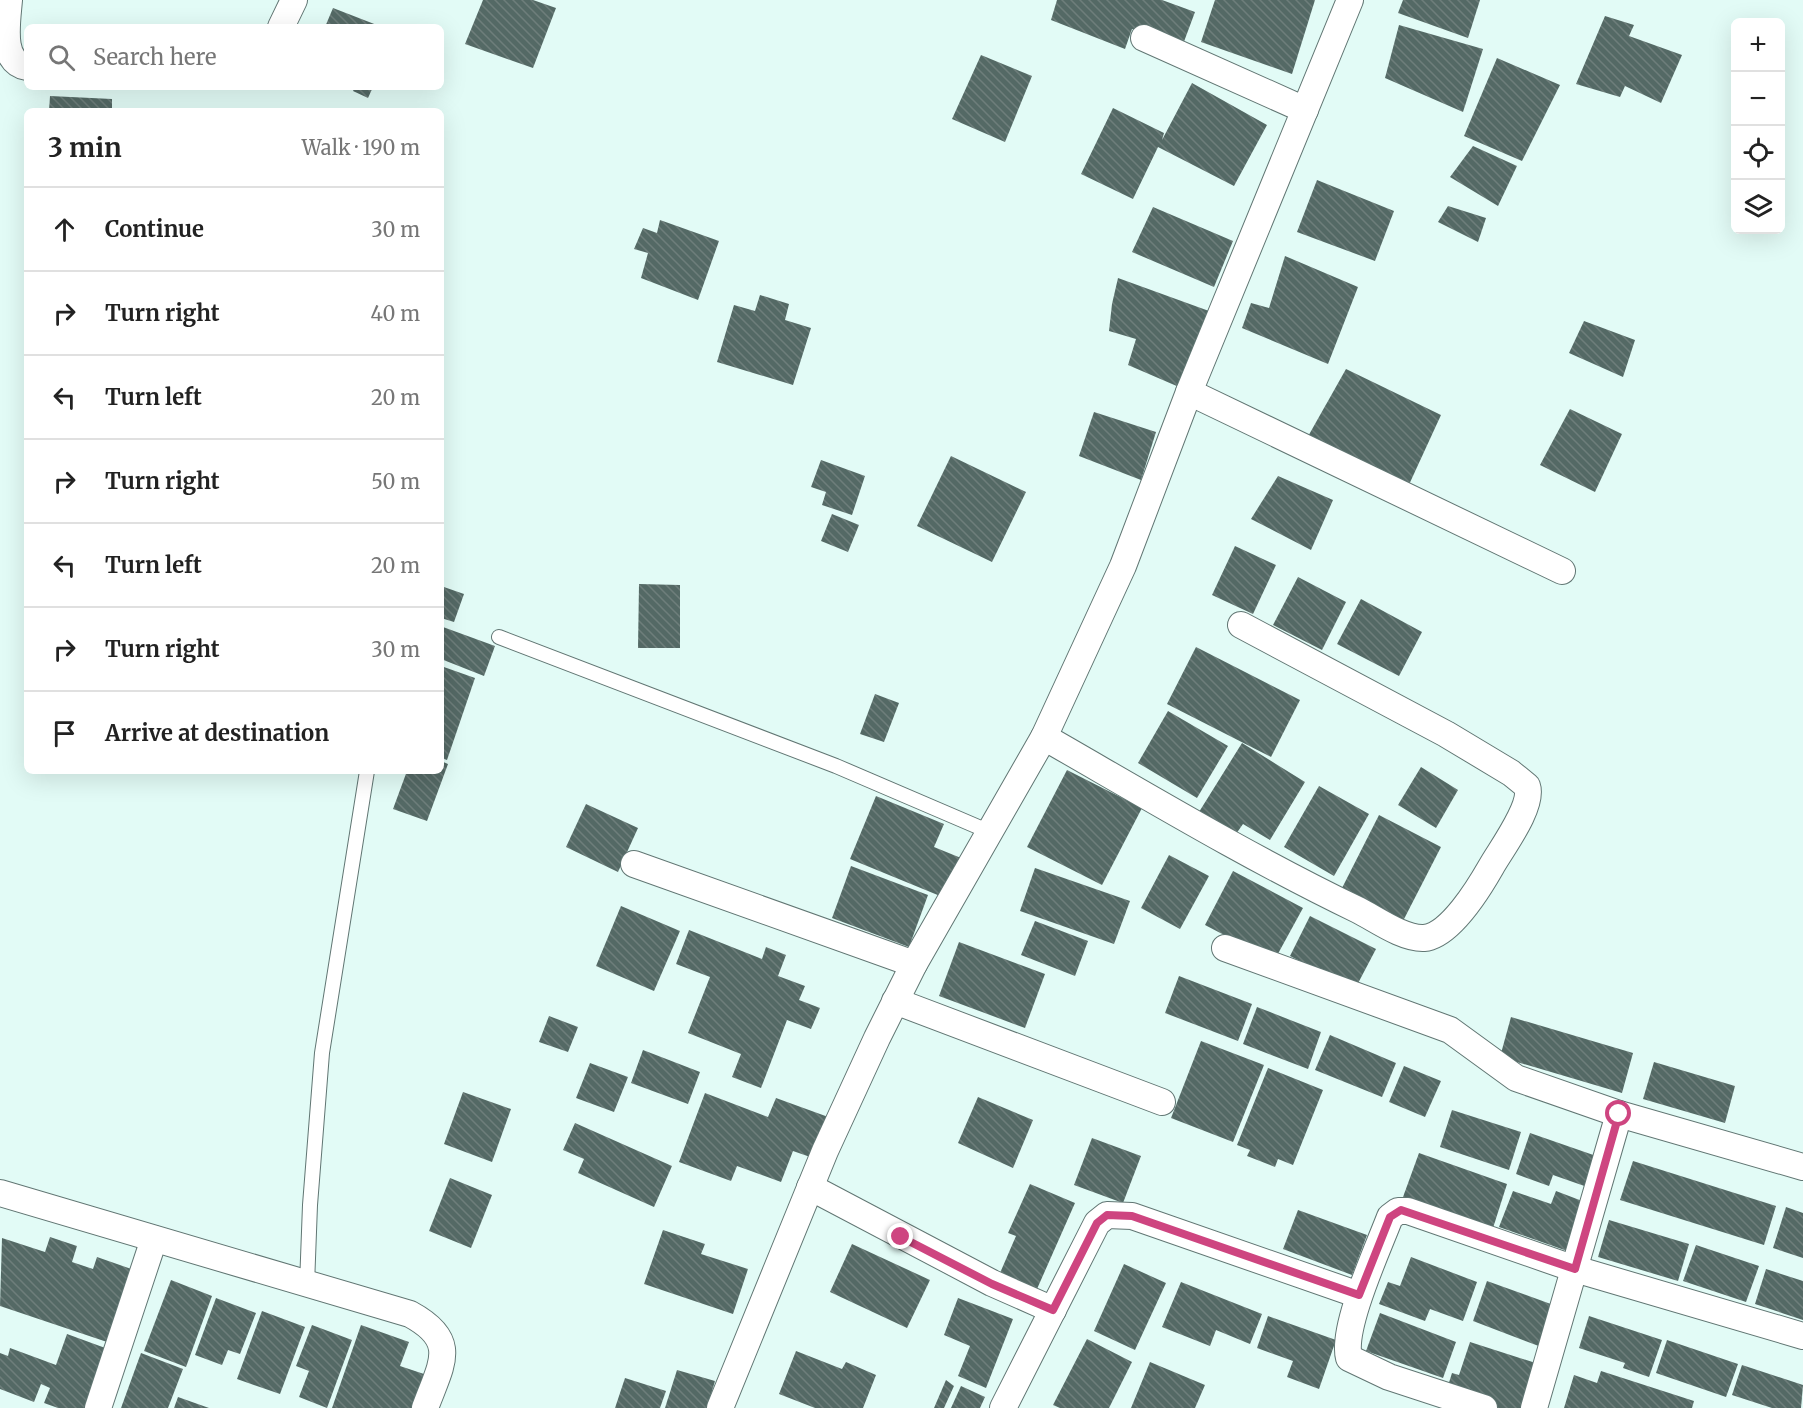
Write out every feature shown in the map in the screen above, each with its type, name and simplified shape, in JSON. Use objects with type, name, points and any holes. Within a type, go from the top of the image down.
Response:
[{"type":"street","points":[[9,0],[8,56],[14,64],[24,66]]},
{"type":"street","points":[[282,24],[294,0]]},
{"type":"street","points":[[720,1408],[810,1188],[895,1001],[1044,737],[1123,566],[1189,392],[1350,0]]},
{"type":"street","points":[[1144,38],[1305,110]]},
{"type":"street","points":[[1189,392],[1562,571]]},
{"type":"street","points":[[1044,737],[1315,889],[1404,933],[1426,938],[1444,930],[1461,911],[1488,872],[1520,819],[1528,798],[1527,786],[1511,773],[1446,734],[1241,626]]},
{"type":"street","points":[[634,864],[914,964]]},
{"type":"street","points":[[1225,948],[1450,1030],[1516,1078],[1619,1114],[1803,1167]]},
{"type":"street","points":[[895,1001],[1162,1102]]},
{"type":"street","points":[[1534,1408],[1619,1114]]},
{"type":"street","points":[[810,1188],[992,1284],[1053,1310]]},
{"type":"street","points":[[0,1193],[410,1314],[430,1325],[442,1346],[442,1361],[424,1408]]},
{"type":"street","points":[[1484,1408],[1389,1377],[1351,1361],[1348,1355],[1359,1295],[1390,1217],[1401,1210],[1575,1269],[1803,1336]]},
{"type":"street","points":[[1003,1408],[1097,1223],[1107,1215],[1132,1216],[1359,1295]]},
{"type":"street","points":[[98,1408],[154,1239]]},
{"type":"lane","points":[[499,638],[825,762],[990,832]]},
{"type":"lane","points":[[307,1285],[310,1205],[322,1053],[367,774]]},
{"type":"building","points":[[483,0],[533,0],[556,8],[533,68],[465,44]]},
{"type":"building","points":[[1057,0],[1162,0],[1195,12],[1182,47],[1132,29],[1125,49],[1051,20]]},
{"type":"building","points":[[1215,0],[1315,0],[1292,74],[1201,42]]},
{"type":"building","points":[[1403,0],[1480,0],[1468,38],[1398,13]]},
{"type":"building","points":[[333,8],[374,24],[326,24]]},
{"type":"building","points":[[1605,16],[1634,25],[1629,36],[1682,55],[1661,103],[1625,86],[1620,97],[1576,84]]},
{"type":"building","points":[[1399,25],[1483,49],[1463,112],[1385,78]]},
{"type":"building","points":[[981,55],[1032,76],[1005,142],[952,119]]},
{"type":"building","points":[[1497,58],[1560,85],[1522,161],[1464,136]]},
{"type":"building","points":[[1192,83],[1267,125],[1234,186],[1158,147],[1133,199],[1081,174],[1113,108],[1164,133],[1162,140]]},
{"type":"building","points":[[354,90],[372,90],[368,98]]},
{"type":"building","points":[[50,96],[112,99],[112,108],[49,108]]},
{"type":"building","points":[[1473,146],[1517,166],[1498,206],[1450,177]]},
{"type":"building","points":[[1317,180],[1394,211],[1375,261],[1297,232]]},
{"type":"building","points":[[1448,206],[1486,218],[1478,242],[1438,222]]},
{"type":"building","points":[[1153,207],[1233,241],[1214,287],[1132,252]]},
{"type":"building","points":[[660,220],[719,241],[698,300],[641,278],[648,253],[634,249],[643,228],[657,233]]},
{"type":"building","points":[[1285,256],[1358,287],[1328,364],[1242,328],[1251,303],[1269,308]]},
{"type":"building","points":[[1118,278],[1209,311],[1179,387],[1128,365],[1136,339],[1109,331]]},
{"type":"building","points":[[760,295],[789,304],[785,320],[811,328],[793,385],[717,362],[734,305],[755,311]]},
{"type":"building","points":[[1584,321],[1635,340],[1623,377],[1569,353]]},
{"type":"building","points":[[1346,369],[1441,415],[1407,489],[1306,440]]},
{"type":"building","points":[[1570,409],[1622,434],[1595,492],[1540,465]]},
{"type":"building","points":[[1094,412],[1156,432],[1141,480],[1079,456]]},
{"type":"building","points":[[951,456],[1026,492],[992,562],[917,526]]},
{"type":"building","points":[[821,460],[865,476],[852,515],[822,505],[826,492],[811,487]]},
{"type":"building","points":[[1278,476],[1333,500],[1311,550],[1251,519]]},
{"type":"building","points":[[832,514],[859,525],[848,552],[821,541]]},
{"type":"building","points":[[1235,546],[1276,565],[1253,614],[1212,595]]},
{"type":"building","points":[[1298,577],[1346,602],[1322,650],[1273,625]]},
{"type":"building","points":[[639,584],[680,585],[680,648],[638,648]]},
{"type":"building","points":[[444,587],[464,594],[454,622],[444,619]]},
{"type":"building","points":[[1361,599],[1422,632],[1399,676],[1337,644]]},
{"type":"building","points":[[444,627],[495,646],[484,676],[444,660]]},
{"type":"building","points":[[1196,647],[1300,700],[1271,757],[1167,704]]},
{"type":"building","points":[[444,667],[475,678],[447,760],[444,759]]},
{"type":"building","points":[[875,694],[899,703],[884,742],[860,734]]},
{"type":"building","points":[[1168,711],[1228,746],[1197,798],[1138,763]]},
{"type":"building","points":[[1242,743],[1305,782],[1270,840],[1243,824],[1236,834],[1199,812]]},
{"type":"building","points":[[444,762],[448,764],[427,821],[393,809],[406,774],[444,774]]},
{"type":"building","points":[[1421,767],[1458,790],[1436,828],[1398,805]]},
{"type":"building","points":[[1067,770],[1142,808],[1102,885],[1027,847]]},
{"type":"building","points":[[1319,786],[1369,814],[1334,876],[1284,847]]},
{"type":"building","points":[[876,796],[944,824],[934,847],[961,858],[945,898],[850,859]]},
{"type":"building","points":[[586,804],[638,828],[618,872],[566,847]]},
{"type":"building","points":[[1379,815],[1441,847],[1403,921],[1341,890]]},
{"type":"building","points":[[1169,855],[1209,876],[1180,929],[1141,908]]},
{"type":"building","points":[[851,866],[928,895],[909,947],[832,918]]},
{"type":"building","points":[[1035,868],[1130,901],[1114,944],[1020,911]]},
{"type":"building","points":[[1233,871],[1303,908],[1274,961],[1205,925]]},
{"type":"building","points":[[621,906],[680,931],[654,991],[596,966]]},
{"type":"building","points":[[1310,916],[1376,949],[1355,989],[1290,956]]},
{"type":"building","points":[[1035,921],[1088,941],[1075,976],[1021,955]]},
{"type":"building","points":[[689,930],[762,959],[766,947],[786,955],[778,976],[805,986],[799,1000],[820,1008],[811,1029],[787,1020],[761,1088],[732,1077],[741,1054],[688,1033],[710,977],[676,964]]},
{"type":"building","points":[[959,942],[1045,974],[1025,1028],[939,996]]},
{"type":"building","points":[[1179,976],[1252,1004],[1238,1041],[1165,1013]]},
{"type":"building","points":[[1257,1007],[1321,1032],[1308,1069],[1243,1044]]},
{"type":"building","points":[[549,1016],[578,1027],[568,1052],[539,1042]]},
{"type":"building","points":[[1511,1017],[1633,1053],[1622,1093],[1500,1057]]},
{"type":"building","points":[[1330,1035],[1396,1063],[1382,1097],[1315,1070]]},
{"type":"building","points":[[1201,1041],[1264,1065],[1233,1142],[1171,1118]]},
{"type":"building","points":[[643,1050],[700,1072],[688,1104],[631,1083]]},
{"type":"building","points":[[1654,1062],[1735,1086],[1725,1123],[1643,1099]]},
{"type":"building","points":[[590,1063],[628,1077],[614,1112],[576,1098]]},
{"type":"building","points":[[1404,1066],[1441,1081],[1425,1117],[1389,1102]]},
{"type":"building","points":[[1268,1068],[1323,1090],[1293,1165],[1278,1159],[1275,1167],[1247,1156],[1250,1150],[1237,1145]]},
{"type":"building","points":[[463,1092],[511,1109],[492,1162],[444,1144]]},
{"type":"building","points":[[705,1093],[768,1117],[776,1098],[831,1118],[816,1159],[793,1151],[781,1182],[737,1166],[731,1181],[679,1162]]},
{"type":"building","points":[[978,1097],[1033,1120],[1013,1168],[958,1143]]},
{"type":"building","points":[[1452,1110],[1521,1132],[1509,1170],[1440,1147]]},
{"type":"building","points":[[575,1123],[672,1166],[654,1207],[578,1173],[584,1159],[563,1150]]},
{"type":"building","points":[[1530,1133],[1602,1158],[1593,1189],[1553,1175],[1549,1186],[1516,1174]]},
{"type":"building","points":[[1092,1138],[1141,1156],[1123,1203],[1074,1185]]},
{"type":"building","points":[[1419,1153],[1507,1184],[1493,1228],[1403,1197]]},
{"type":"building","points":[[1633,1161],[1776,1206],[1764,1245],[1620,1200]]},
{"type":"building","points":[[450,1178],[492,1195],[471,1248],[429,1231]]},
{"type":"building","points":[[1030,1184],[1075,1203],[1037,1289],[1000,1273],[1016,1236],[1008,1233]]},
{"type":"building","points":[[1513,1191],[1551,1204],[1556,1191],[1590,1204],[1573,1253],[1499,1227]]},
{"type":"building","points":[[1786,1207],[1803,1213],[1803,1258],[1773,1248]]},
{"type":"building","points":[[1298,1210],[1367,1235],[1352,1275],[1283,1249]]},
{"type":"building","points":[[1609,1220],[1689,1244],[1678,1281],[1598,1257]]},
{"type":"building","points":[[663,1230],[705,1244],[701,1254],[748,1269],[733,1314],[644,1284]]},
{"type":"building","points":[[50,1237],[77,1246],[72,1262],[93,1269],[97,1257],[137,1271],[113,1344],[0,1306],[2,1238],[45,1252]]},
{"type":"building","points":[[852,1244],[930,1280],[907,1328],[830,1292]]},
{"type":"building","points":[[1696,1245],[1759,1266],[1746,1302],[1683,1281]]},
{"type":"building","points":[[1411,1257],[1477,1282],[1463,1321],[1430,1309],[1425,1321],[1379,1304],[1388,1282],[1400,1286]]},
{"type":"building","points":[[1124,1264],[1166,1283],[1135,1350],[1094,1331]]},
{"type":"building","points":[[1766,1269],[1803,1281],[1803,1320],[1755,1304]]},
{"type":"building","points":[[171,1280],[212,1296],[186,1367],[144,1351]]},
{"type":"building","points":[[1487,1281],[1559,1307],[1544,1348],[1473,1321]]},
{"type":"building","points":[[1181,1282],[1262,1314],[1250,1344],[1216,1330],[1210,1346],[1162,1327]]},
{"type":"building","points":[[216,1298],[256,1313],[240,1354],[228,1350],[222,1365],[195,1355]]},
{"type":"building","points":[[958,1298],[1013,1319],[986,1388],[958,1376],[970,1346],[944,1335]]},
{"type":"building","points":[[262,1311],[305,1327],[280,1394],[237,1379]]},
{"type":"building","points":[[1380,1313],[1456,1342],[1443,1378],[1366,1351]]},
{"type":"building","points":[[1268,1316],[1336,1340],[1319,1389],[1287,1377],[1293,1361],[1257,1348]]},
{"type":"building","points":[[1589,1316],[1662,1340],[1649,1377],[1623,1368],[1625,1363],[1579,1348]]},
{"type":"building","points":[[312,1325],[352,1340],[327,1408],[299,1397],[309,1371],[296,1366]]},
{"type":"building","points":[[361,1325],[409,1342],[400,1366],[427,1375],[415,1408],[332,1408]]},
{"type":"building","points":[[67,1334],[108,1349],[86,1408],[58,1408],[44,1403],[50,1388],[41,1384],[34,1402],[0,1389],[0,1353],[8,1356],[10,1348],[56,1365]]},
{"type":"building","points":[[1087,1339],[1132,1362],[1109,1408],[1060,1408],[1053,1405]]},
{"type":"building","points":[[1667,1340],[1738,1364],[1726,1397],[1656,1373]]},
{"type":"building","points":[[1470,1342],[1542,1365],[1528,1408],[1496,1408],[1446,1392],[1452,1373],[1459,1375]]},
{"type":"building","points":[[796,1351],[842,1369],[846,1362],[876,1375],[863,1408],[815,1408],[779,1394]]},
{"type":"building","points":[[141,1353],[183,1369],[168,1408],[121,1408]]},
{"type":"building","points":[[1150,1362],[1205,1385],[1195,1408],[1131,1408]]},
{"type":"building","points":[[1742,1365],[1803,1385],[1801,1408],[1772,1408],[1732,1395]]},
{"type":"building","points":[[677,1370],[715,1381],[707,1408],[665,1408]]},
{"type":"building","points":[[1601,1371],[1694,1401],[1692,1408],[1564,1408],[1574,1375],[1597,1383]]},
{"type":"building","points":[[625,1378],[666,1391],[660,1408],[615,1408]]},
{"type":"building","points":[[946,1380],[954,1386],[944,1408],[934,1408]]},
{"type":"building","points":[[961,1386],[985,1397],[980,1408],[951,1408]]},
{"type":"building","points":[[178,1397],[209,1408],[174,1408]]},
{"type":"route","points":[[901,1237],[992,1284],[1053,1310],[1097,1223],[1107,1215],[1115,1214],[1132,1216],[1359,1295],[1391,1214],[1401,1210],[1442,1222],[1575,1269],[1619,1114]]}]
